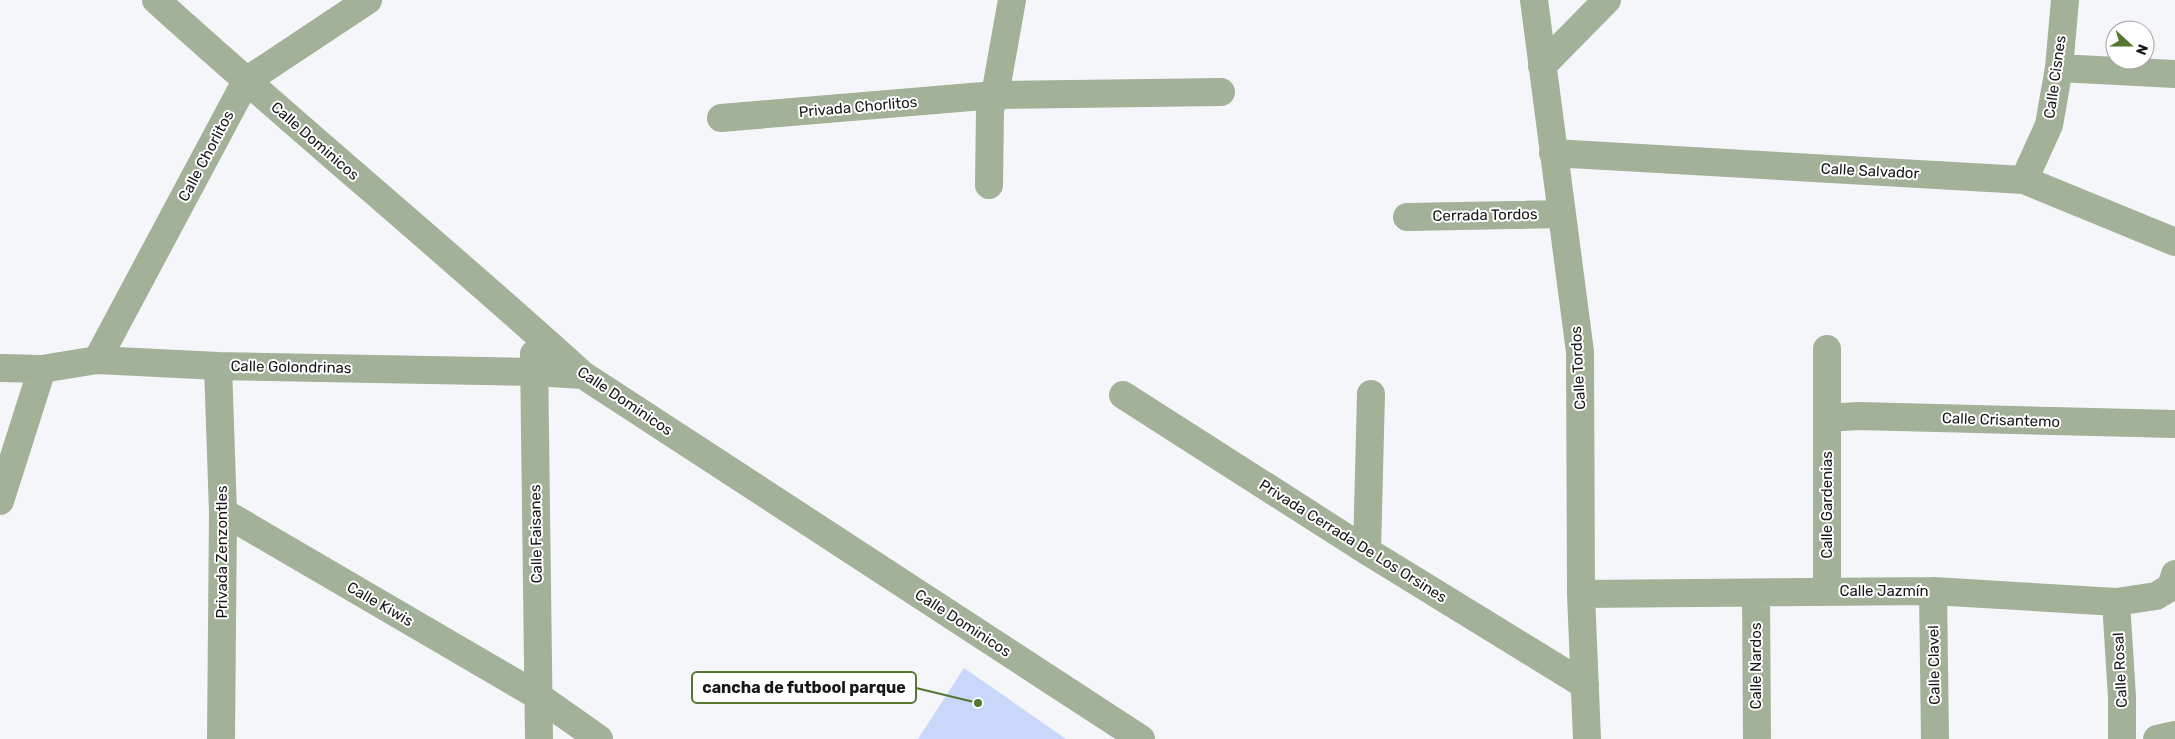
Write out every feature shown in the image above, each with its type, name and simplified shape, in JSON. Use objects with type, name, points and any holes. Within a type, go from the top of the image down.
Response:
[{"type":"street","name":"Calle Dominicos","points":[[156,0],[583,375],[1142,739]]},
{"type":"street","name":"Calle Chorlitos","points":[[97,360],[246,81],[368,0]]},
{"type":"street","points":[[989,185],[990,110],[995,95],[1012,0]]},
{"type":"street","name":"Calle Tordos","points":[[1534,0],[1580,352],[1581,594],[1587,739]]},
{"type":"street","points":[[1542,66],[1607,0]]},
{"type":"street","name":"Calle Cisnes","points":[[2024,180],[2049,125],[2059,68],[2065,0]]},
{"type":"street","points":[[2059,68],[2175,74]]},
{"type":"street","name":"Privada Chorlitos","points":[[720,118],[995,95],[1221,92]]},
{"type":"street","name":"Calle Salvador","points":[[1553,153],[2024,180],[2175,242]]},
{"type":"street","name":"Cerrada Tordos","points":[[1407,217],[1562,214]]},
{"type":"street","name":"Calle Faisanes","points":[[533,330],[539,739]]},
{"type":"street","name":"Calle Gardenias","points":[[1827,349],[1827,592]]},
{"type":"street","name":"Calle Golondrinas","points":[[0,368],[42,369],[97,360],[218,366],[534,372],[583,375]]},
{"type":"street","name":"Privada Zenzontles","points":[[218,366],[223,512],[221,739]]},
{"type":"street","points":[[0,501],[42,369]]},
{"type":"street","points":[[1367,550],[1371,394]]},
{"type":"street","name":"Privada Cerrada De Los Orsines","points":[[1123,395],[1367,550],[1585,685]]},
{"type":"street","name":"Calle Crisantemo","points":[[1827,418],[1859,416],[2175,424]]},
{"type":"street","name":"Calle Kiwis","points":[[223,512],[538,696],[599,739]]},
{"type":"street","name":"Calle Jazmín","points":[[1581,594],[1933,591],[2116,602],[2156,596],[2171,587],[2175,574]]},
{"type":"street","name":"Calle Clavel","points":[[1933,591],[1935,739]]},
{"type":"street","name":"Calle Nardos","points":[[1756,593],[1757,739]]},
{"type":"street","name":"Calle Rosal","points":[[2116,602],[2122,697],[2122,739]]},
{"type":"street","points":[[2157,739],[2175,735]]},
{"type":"shaded area","points":[[964,668],[1066,739],[918,739]]},
{"type":"place","name":"cancha de futbool parque","points":[[978,703]]}]
